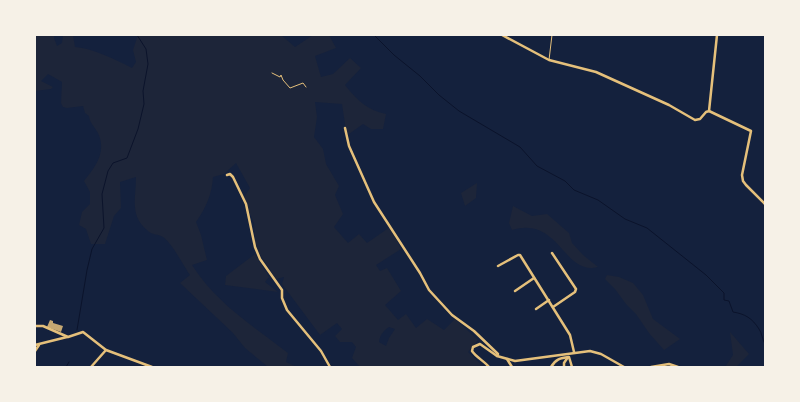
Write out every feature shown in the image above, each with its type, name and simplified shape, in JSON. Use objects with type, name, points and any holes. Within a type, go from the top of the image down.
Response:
[{"type":"street","points":[[502,35],[549,60],[596,72],[669,105],[695,120],[700,120],[709,111],[717,35]]},
{"type":"street","points":[[709,111],[751,131],[742,175],[743,181],[765,204]]},
{"type":"street","points":[[344,128],[374,202],[429,290],[452,315],[474,331],[498,354],[497,356]]},
{"type":"street","points":[[227,175],[230,174],[233,177],[246,204],[255,247],[268,271],[282,290],[282,298],[287,310],[321,351],[330,367]]},
{"type":"street","points":[[552,253],[576,289],[575,292],[554,307]]},
{"type":"street","points":[[498,266],[518,254],[554,307],[570,335],[573,352],[564,362],[564,367]]},
{"type":"street","points":[[515,291],[534,278]]},
{"type":"street","points":[[536,309],[549,300]]},
{"type":"street","points":[[35,326],[43,326],[68,337]]},
{"type":"street","points":[[35,351],[37,345],[83,332],[106,350],[152,367]]},
{"type":"street","points":[[489,367],[474,354],[472,350],[476,344],[480,344],[497,356],[515,360],[590,351],[601,354],[624,367]]},
{"type":"street","points":[[91,367],[106,350]]},
{"type":"street","points":[[551,367],[560,358],[569,357]]},
{"type":"street","points":[[569,357],[572,367]]},
{"type":"street","points":[[507,359],[512,367]]},
{"type":"street","points":[[651,367],[669,364],[678,367]]},
{"type":"lane","points":[[549,60],[552,35]]},
{"type":"path","points":[[272,73],[280,77],[282,75],[283,80],[290,88],[303,82],[306,86]]},
{"type":"shaded area","points":[[35,35],[54,35],[57,46],[62,43],[63,35],[73,35],[75,47],[97,52],[132,68],[136,62],[133,50],[138,35],[281,35],[295,47],[313,35],[329,35],[336,48],[315,56],[321,77],[333,74],[350,58],[361,68],[345,85],[363,104],[373,110],[386,114],[383,129],[371,129],[363,124],[349,134],[346,131],[342,104],[315,102],[317,117],[314,137],[323,149],[326,164],[339,186],[335,195],[343,214],[334,227],[348,243],[359,234],[367,243],[390,227],[401,249],[376,265],[380,271],[387,268],[401,291],[385,305],[398,320],[406,314],[416,328],[427,319],[444,330],[455,319],[478,340],[468,352],[484,367],[360,367],[352,358],[356,347],[352,342],[340,342],[335,336],[342,329],[337,323],[320,335],[282,284],[284,277],[276,279],[259,253],[255,242],[254,223],[243,199],[250,188],[236,163],[224,174],[213,177],[208,201],[196,222],[207,260],[192,265],[224,303],[288,353],[286,362],[297,367],[268,367],[245,348],[233,333],[180,283],[190,275],[177,254],[166,240],[150,232],[138,219],[135,206],[136,177],[120,182],[121,208],[114,216],[105,244],[91,244],[86,229],[79,225],[82,212],[90,204],[90,192],[84,181],[96,165],[100,153],[101,147],[98,133],[91,123],[89,116],[85,113],[83,106],[63,107],[61,103],[62,82],[48,74],[41,81],[53,87],[51,89],[35,91]],"holes":[[[389,327],[395,329],[386,346],[379,342],[381,335]]]},
{"type":"shaded area","points":[[477,183],[476,198],[465,206],[461,193]]},
{"type":"shaded area","points":[[513,206],[532,216],[547,214],[569,233],[572,243],[598,267],[586,267],[577,263],[541,231],[528,228],[512,230],[509,223]]},
{"type":"shaded area","points":[[255,254],[269,277],[265,282],[278,292],[225,285],[226,276]]},
{"type":"shaded area","points":[[607,275],[619,277],[633,283],[643,295],[653,319],[680,339],[664,350],[605,279]]},
{"type":"shaded area","points":[[730,332],[749,354],[736,367],[725,367],[733,355]]},
{"type":"building","points":[[50,320],[63,326],[61,332],[47,327]]},
{"type":"waterway","points":[[77,330],[92,249],[104,228],[102,194],[108,171],[113,163],[127,158],[138,129],[144,104],[143,91],[148,64],[146,49],[137,35]]},
{"type":"waterway","points":[[374,35],[394,55],[459,111],[520,147],[537,166],[565,181],[574,190],[598,200],[625,219],[647,228],[706,275],[724,293],[724,300],[729,301],[733,312],[745,315],[751,319],[760,331],[765,344]]},
{"type":"waterway","points":[[66,367],[69,362]]}]
